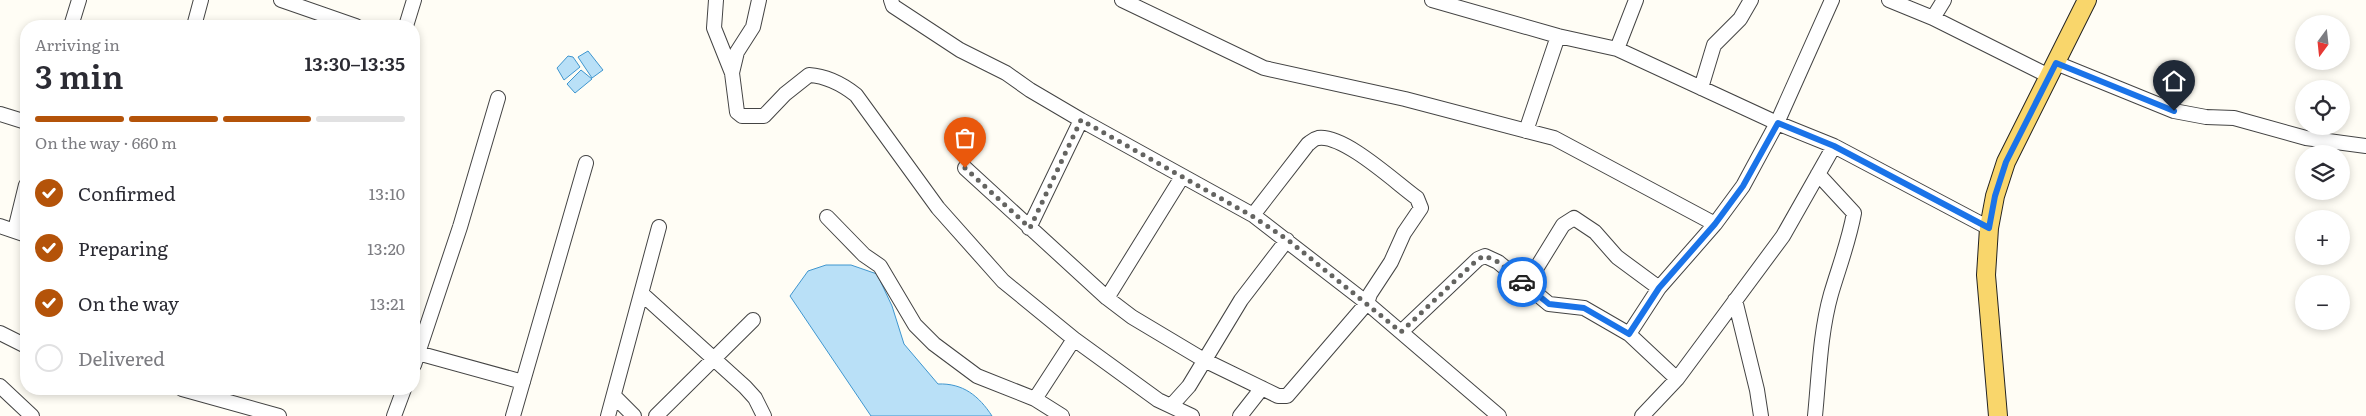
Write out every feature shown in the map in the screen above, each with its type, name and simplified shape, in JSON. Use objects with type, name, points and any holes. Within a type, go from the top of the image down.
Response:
[{"type":"main road","points":[[1998,416],[1986,275],[1989,228],[1995,196],[2006,162],[2087,0]]},
{"type":"street","points":[[73,20],[79,0]]},
{"type":"street","points":[[196,20],[201,0]]},
{"type":"street","points":[[281,0],[339,20]]},
{"type":"street","points":[[408,20],[414,0]]},
{"type":"street","points":[[716,0],[714,28],[732,73],[737,112],[742,116],[764,116],[785,94],[809,76],[820,76],[846,87],[856,95],[938,208],[1003,281],[1074,339],[1158,400],[1192,416]]},
{"type":"street","points":[[732,73],[737,52],[753,27],[759,0]]},
{"type":"street","points":[[891,0],[893,6],[960,50],[1006,72],[1030,90],[1252,216],[1288,240],[1401,332],[1499,416]]},
{"type":"street","points":[[1122,0],[1264,68],[1396,97],[1554,138],[1578,149],[1715,224]]},
{"type":"street","points":[[1432,0],[1468,5],[1558,36],[1617,49],[1778,123],[1834,146],[1989,228]]},
{"type":"street","points":[[1617,49],[1636,0]]},
{"type":"street","points":[[1701,88],[1714,46],[1740,18],[1751,0]]},
{"type":"street","points":[[1629,334],[1659,288],[1715,224],[1743,186],[1778,123],[1832,0]]},
{"type":"street","points":[[1889,0],[2053,70],[2174,111],[2206,117],[2234,118],[2306,138],[2366,146]]},
{"type":"street","points":[[1933,18],[1944,0]]},
{"type":"street","points":[[1526,131],[1558,36]]},
{"type":"street","points":[[420,343],[460,227],[498,98]]},
{"type":"street","points":[[0,114],[20,120]]},
{"type":"street","points":[[1030,228],[1081,120]]},
{"type":"street","points":[[965,168],[1107,298],[1132,317],[1204,360],[1278,396],[1287,396],[1366,303],[1391,262],[1404,233],[1422,208],[1417,198],[1348,147],[1332,140],[1320,138],[1314,139],[1308,144],[1252,216]]},
{"type":"street","points":[[1642,416],[1676,378],[1782,236],[1834,146]]},
{"type":"street","points":[[513,416],[586,163]]},
{"type":"street","points":[[1815,416],[1826,318],[1831,294],[1849,240],[1854,213],[1818,174]]},
{"type":"street","points":[[1107,298],[1182,177]]},
{"type":"street","points":[[827,217],[864,255],[880,266],[915,325],[934,344],[977,376],[1035,399],[1062,416]]},
{"type":"street","points":[[1526,285],[1563,225],[1574,218],[1595,232],[1617,257],[1659,288]]},
{"type":"street","points":[[0,226],[20,233]]},
{"type":"street","points":[[608,416],[659,227]]},
{"type":"street","points":[[1171,406],[1189,386],[1241,300],[1288,240]]},
{"type":"street","points":[[1401,332],[1478,259],[1485,256],[1498,262],[1549,304],[1584,308],[1629,334],[1676,378]]},
{"type":"street","points":[[641,292],[755,398],[764,416]]},
{"type":"street","points":[[1735,300],[1757,390],[1761,416]]},
{"type":"street","points":[[656,416],[752,320]]},
{"type":"street","points":[[0,333],[20,343]]},
{"type":"street","points":[[1035,399],[1074,339]]},
{"type":"street","points":[[420,358],[523,382]]},
{"type":"street","points":[[0,386],[32,416]]},
{"type":"street","points":[[1240,416],[1262,388]]},
{"type":"street","points":[[204,395],[279,416]]},
{"type":"street","points":[[394,416],[402,395]]},
{"type":"street","points":[[614,396],[634,416]]},
{"type":"water","points":[[588,51],[603,70],[592,78],[578,57]]},
{"type":"water","points":[[568,56],[573,57],[580,67],[564,80],[557,68]]},
{"type":"water","points":[[581,70],[592,79],[575,93],[567,84]]},
{"type":"water","points":[[826,265],[851,265],[877,274],[892,306],[904,344],[938,384],[963,388],[970,392],[982,402],[992,416],[871,416],[790,296],[808,271]]},
{"type":"way so far","points":[[965,168],[1030,228],[1081,120],[1252,216],[1288,240],[1401,332],[1478,259],[1485,256],[1498,262],[1522,282]]},
{"type":"route","points":[[1522,282],[1549,304],[1584,308],[1629,334],[1659,288],[1715,224],[1743,186],[1767,145],[1771,132],[1778,123],[1834,146],[1989,228],[1995,196],[2006,162],[2056,63],[2174,111]]}]
